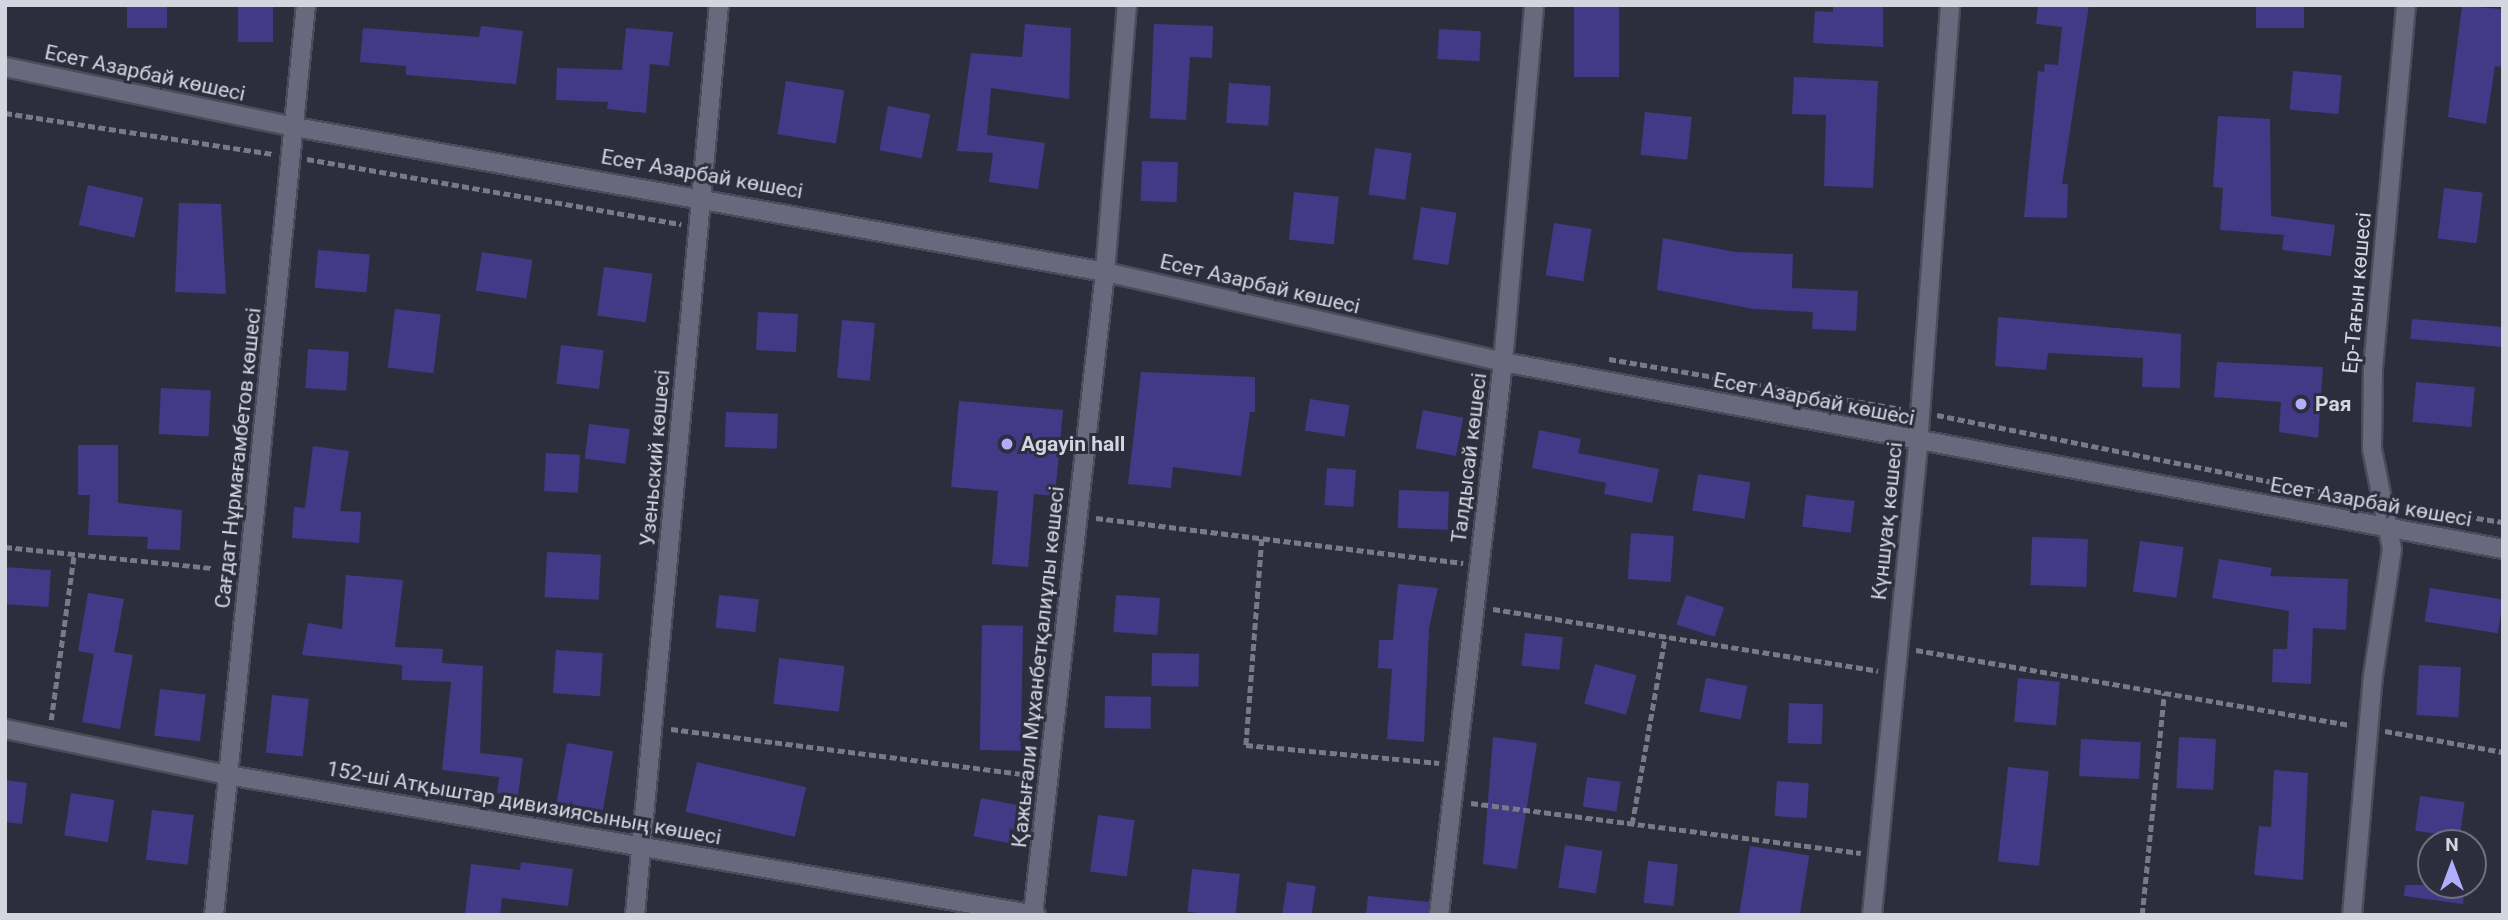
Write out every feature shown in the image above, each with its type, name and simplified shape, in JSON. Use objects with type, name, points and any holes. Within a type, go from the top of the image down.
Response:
[{"type":"street","name":"Сағдат Нұрмағамбетов көшесі","points":[[214,915],[306,5]]},
{"type":"street","name":"Узеньский көшесі","points":[[635,915],[719,5]]},
{"type":"street","name":"Қажығали Мұханбетқалиұлы көшесі","points":[[1034,915],[1105,272],[1127,5]]},
{"type":"street","name":"Талдысай көшесі","points":[[1439,915],[1503,362],[1534,5]]},
{"type":"street","name":"Күншуақ көшесі","points":[[1872,915],[1918,443],[1950,5]]},
{"type":"street","name":"Ер-Тағын көшесі","points":[[2352,915],[2368,729],[2392,530],[2381,503],[2372,449],[2373,368],[2406,5]]},
{"type":"street","name":"Есет Азарбай көшесі","points":[[5,68],[295,127],[703,196],[1105,272],[1503,362],[1918,443],[2503,549]]},
{"type":"street","name":"152-ші Атқыштар дивизиясының көшесі","points":[[5,729],[228,775],[1034,915]]},
{"type":"path","points":[[5,113],[292,157],[700,227]]},
{"type":"path","points":[[1598,357],[1920,412],[2381,503],[2503,522]]},
{"type":"path","points":[[1078,516],[1480,565]]},
{"type":"path","points":[[1262,538],[1246,746],[1457,764]]},
{"type":"path","points":[[5,547],[213,568]]},
{"type":"path","points":[[48,738],[74,554]]},
{"type":"path","points":[[1475,607],[1895,674]]},
{"type":"path","points":[[1632,824],[1665,637]]},
{"type":"path","points":[[1898,647],[2503,752]]},
{"type":"path","points":[[2142,915],[2164,693]]},
{"type":"path","points":[[652,726],[1049,778]]},
{"type":"path","points":[[1452,801],[1877,855]]},
{"type":"building","points":[[127,5],[167,5],[167,28],[127,28]]},
{"type":"building","points":[[238,5],[273,5],[273,42],[238,42]]},
{"type":"building","points":[[1574,5],[1619,5],[1619,77],[1574,77]]},
{"type":"building","points":[[1833,5],[1883,5],[1883,47],[1813,43],[1815,11],[1833,12]]},
{"type":"building","points":[[2038,5],[2089,5],[2062,184],[2068,184],[2067,218],[2024,217],[2038,71],[2044,72],[2045,64],[2058,65],[2062,27],[2036,24]]},
{"type":"building","points":[[2256,5],[2304,5],[2304,28],[2256,28]]},
{"type":"building","points":[[2462,6],[2503,9],[2503,67],[2495,66],[2486,124],[2448,117]]},
{"type":"building","points":[[1025,24],[1071,28],[1069,99],[991,88],[987,135],[1045,143],[1038,189],[989,182],[993,153],[957,151],[971,53],[1022,57]]},
{"type":"building","points":[[1154,24],[1213,26],[1212,58],[1190,57],[1186,120],[1150,118]]},
{"type":"building","points":[[481,26],[523,31],[516,84],[406,75],[406,66],[360,62],[363,28],[479,37]]},
{"type":"building","points":[[626,28],[673,32],[669,66],[650,64],[646,113],[607,109],[608,102],[556,100],[557,68],[622,70]]},
{"type":"building","points":[[1439,29],[1481,31],[1479,61],[1437,59]]},
{"type":"building","points":[[2293,71],[2342,75],[2338,114],[2290,110]]},
{"type":"building","points":[[1794,77],[1878,81],[1873,188],[1824,186],[1826,115],[1792,114]]},
{"type":"building","points":[[786,81],[844,90],[836,144],[778,134]]},
{"type":"building","points":[[1229,83],[1271,86],[1268,126],[1226,123]]},
{"type":"building","points":[[888,106],[930,114],[922,158],[879,150]]},
{"type":"building","points":[[1645,112],[1692,117],[1687,160],[1641,155]]},
{"type":"building","points":[[2218,116],[2270,119],[2271,216],[2335,225],[2331,256],[2282,250],[2284,235],[2220,230],[2223,188],[2213,187]]},
{"type":"building","points":[[1375,148],[1412,153],[1405,200],[1368,195]]},
{"type":"building","points":[[1142,161],[1178,162],[1177,202],[1141,201]]},
{"type":"building","points":[[88,185],[144,198],[134,238],[79,225]]},
{"type":"building","points":[[2444,188],[2483,193],[2476,243],[2438,239]]},
{"type":"building","points":[[1294,192],[1339,197],[1334,244],[1289,240]]},
{"type":"building","points":[[179,203],[221,204],[226,294],[175,292]]},
{"type":"building","points":[[1421,207],[1457,213],[1448,265],[1413,259]]},
{"type":"building","points":[[1554,223],[1592,229],[1583,281],[1546,275]]},
{"type":"building","points":[[1663,238],[1735,252],[1793,254],[1792,288],[1858,291],[1856,331],[1812,329],[1813,312],[1753,309],[1657,290]]},
{"type":"building","points":[[318,250],[370,255],[366,292],[315,288]]},
{"type":"building","points":[[482,252],[532,260],[526,298],[476,291]]},
{"type":"building","points":[[604,267],[653,274],[646,322],[597,316]]},
{"type":"building","points":[[395,309],[441,315],[433,373],[388,368]]},
{"type":"building","points":[[758,312],[798,314],[796,352],[756,350]]},
{"type":"building","points":[[1998,317],[2181,334],[2180,388],[2142,387],[2143,358],[2048,353],[2046,370],[1995,366]]},
{"type":"building","points":[[2412,319],[2503,327],[2501,347],[2410,339]]},
{"type":"building","points":[[842,320],[875,323],[870,381],[837,378]]},
{"type":"building","points":[[561,345],[604,350],[599,389],[556,384]]},
{"type":"building","points":[[308,349],[349,352],[346,391],[305,388]]},
{"type":"building","points":[[2217,362],[2323,367],[2318,438],[2279,432],[2281,402],[2214,397]]},
{"type":"building","points":[[1141,372],[1255,377],[1255,412],[1250,412],[1241,476],[1173,467],[1171,488],[1128,484]]},
{"type":"building","points":[[2416,382],[2475,387],[2471,427],[2413,422]]},
{"type":"building","points":[[161,388],[211,391],[209,437],[159,434]]},
{"type":"building","points":[[1310,399],[1350,405],[1345,437],[1305,431]]},
{"type":"building","points":[[959,401],[1063,410],[1055,496],[1034,494],[1028,567],[992,564],[998,491],[951,487]]},
{"type":"building","points":[[1423,410],[1463,418],[1456,456],[1416,448]]},
{"type":"building","points":[[726,412],[778,414],[777,449],[725,447]]},
{"type":"building","points":[[589,424],[630,429],[625,464],[585,459]]},
{"type":"building","points":[[1539,430],[1581,439],[1578,453],[1659,469],[1652,503],[1604,494],[1606,483],[1532,468]]},
{"type":"building","points":[[78,445],[118,445],[118,503],[182,510],[180,550],[147,549],[148,537],[88,535],[90,495],[78,495]]},
{"type":"building","points":[[313,446],[349,451],[340,511],[361,512],[359,543],[292,538],[294,507],[305,508]]},
{"type":"building","points":[[546,453],[580,455],[578,493],[544,491]]},
{"type":"building","points":[[1327,468],[1356,470],[1353,507],[1324,505]]},
{"type":"building","points":[[1698,474],[1750,482],[1745,519],[1692,511]]},
{"type":"building","points":[[1399,490],[1449,492],[1448,530],[1398,528]]},
{"type":"building","points":[[1806,495],[1855,501],[1851,533],[1802,527]]},
{"type":"building","points":[[1631,533],[1674,536],[1671,582],[1628,579]]},
{"type":"building","points":[[2032,537],[2088,539],[2086,587],[2030,585]]},
{"type":"building","points":[[2140,541],[2184,547],[2176,598],[2133,592]]},
{"type":"building","points":[[547,552],[601,555],[599,600],[545,597]]},
{"type":"building","points":[[2219,559],[2272,568],[2270,576],[2348,579],[2346,630],[2313,628],[2311,684],[2272,682],[2273,649],[2287,649],[2289,611],[2212,598]]},
{"type":"building","points":[[5,567],[51,570],[48,607],[5,604]]},
{"type":"building","points":[[346,575],[403,580],[395,647],[443,649],[442,663],[483,666],[480,753],[523,758],[518,796],[497,793],[499,777],[442,770],[451,682],[402,680],[402,665],[302,655],[308,623],[342,629]]},
{"type":"building","points":[[1398,584],[1438,588],[1429,628],[1424,742],[1387,739],[1392,669],[1378,668],[1379,640],[1393,640]]},
{"type":"building","points":[[2430,588],[2503,600],[2498,633],[2425,622]]},
{"type":"building","points":[[88,593],[124,599],[114,652],[133,655],[120,729],[82,722],[94,654],[78,651]]},
{"type":"building","points":[[719,595],[759,599],[755,632],[716,628]]},
{"type":"building","points":[[1116,595],[1160,598],[1157,635],[1113,632]]},
{"type":"building","points":[[1686,595],[1724,607],[1714,637],[1676,624]]},
{"type":"building","points":[[982,625],[1023,626],[1021,751],[980,750]]},
{"type":"building","points":[[1525,633],[1563,637],[1559,670],[1522,666]]},
{"type":"building","points":[[556,650],[603,653],[600,696],[553,693]]},
{"type":"building","points":[[1152,653],[1199,654],[1198,687],[1151,686]]},
{"type":"building","points":[[779,658],[845,666],[839,712],[773,704]]},
{"type":"building","points":[[1595,664],[1637,675],[1626,715],[1584,704]]},
{"type":"building","points":[[2419,665],[2461,667],[2458,717],[2416,715]]},
{"type":"building","points":[[1706,678],[1747,686],[1741,719],[1700,711]]},
{"type":"building","points":[[2018,678],[2060,682],[2056,725],[2014,722]]},
{"type":"building","points":[[160,689],[206,695],[200,741],[154,736]]},
{"type":"building","points":[[272,695],[309,699],[303,757],[266,753]]},
{"type":"building","points":[[1105,696],[1151,697],[1150,729],[1104,728]]},
{"type":"building","points":[[1789,703],[1823,704],[1822,744],[1788,743]]},
{"type":"building","points":[[1493,737],[1537,743],[1517,869],[1483,864]]},
{"type":"building","points":[[2179,737],[2216,739],[2213,790],[2176,788]]},
{"type":"building","points":[[2081,739],[2141,742],[2139,779],[2079,776]]},
{"type":"building","points":[[567,743],[613,751],[603,810],[557,802]]},
{"type":"building","points":[[697,762],[806,787],[795,837],[686,812]]},
{"type":"building","points":[[2008,767],[2049,771],[2039,866],[1998,861]]},
{"type":"building","points":[[2274,770],[2308,773],[2303,880],[2254,875],[2259,826],[2271,827]]},
{"type":"building","points":[[1587,777],[1621,782],[1616,811],[1583,807]]},
{"type":"building","points":[[5,780],[27,783],[22,824],[5,822]]},
{"type":"building","points":[[1777,781],[1809,783],[1806,818],[1775,816]]},
{"type":"building","points":[[71,793],[114,800],[108,842],[64,835]]},
{"type":"building","points":[[2420,796],[2465,802],[2461,829],[2417,831]]},
{"type":"building","points":[[981,798],[1018,805],[1011,844],[974,836]]},
{"type":"building","points":[[152,810],[194,815],[188,865],[146,860]]},
{"type":"building","points":[[1098,815],[1135,820],[1127,877],[1090,871]]},
{"type":"building","points":[[1565,845],[1603,851],[1596,893],[1558,887]]},
{"type":"building","points":[[1750,846],[1809,855],[1800,915],[1739,915]]},
{"type":"building","points":[[1648,861],[1678,864],[1673,906],[1644,903]]},
{"type":"building","points":[[521,862],[573,869],[568,906],[502,898],[500,915],[465,915],[471,864],[520,870]]},
{"type":"building","points":[[1192,869],[1240,874],[1235,915],[1188,912]]},
{"type":"building","points":[[1287,882],[1316,886],[1312,915],[1282,915]]},
{"type":"building","points":[[2405,885],[2417,885],[2417,898],[2404,896]]},
{"type":"building","points":[[1368,896],[1429,902],[1428,915],[1366,915]]},
{"type":"building","points":[[2426,899],[2464,899],[2463,904]]},
{"type":"place","name":"Рая","points":[[2301,404]]},
{"type":"place","name":"Agayin hall","points":[[1007,444]]}]
